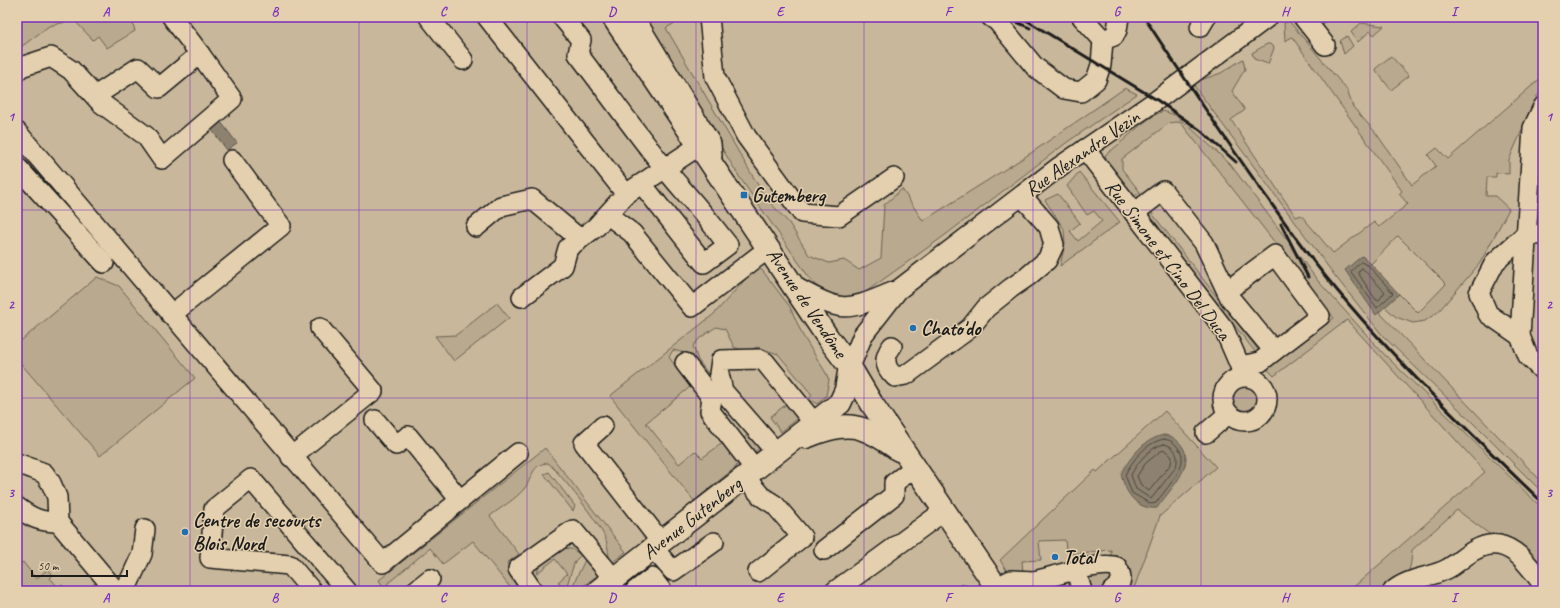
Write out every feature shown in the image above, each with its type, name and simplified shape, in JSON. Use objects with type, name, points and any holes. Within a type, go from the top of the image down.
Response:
[{"type":"main road","name":"Avenue de Vendôme","points":[[613,17],[797,288],[828,338],[850,367],[872,404],[998,589]]},
{"type":"main road","name":"Avenue Gutenberg","points":[[604,587],[840,403],[846,390],[850,367]]},
{"type":"main road","name":"Avenue Gutenberg","points":[[781,449],[824,429],[843,425],[861,428],[881,437],[903,453],[915,467]]},
{"type":"street","points":[[17,71],[21,67],[51,57],[71,70],[95,96],[146,136],[162,159],[232,99],[172,17]]},
{"type":"street","points":[[429,17],[464,60]]},
{"type":"street","points":[[487,17],[626,194]]},
{"type":"street","points":[[562,17],[580,40],[578,54],[683,191],[695,202],[728,244],[704,263]]},
{"type":"street","points":[[634,17],[711,144],[713,164]]},
{"type":"street","points":[[709,17],[715,77],[746,136],[802,214],[839,216],[894,178]]},
{"type":"street","points":[[991,17],[997,21],[1035,67],[1064,89],[1081,92],[1096,80],[1101,65],[1103,40],[1082,17]]},
{"type":"street","points":[[1103,40],[1114,36],[1117,30],[1119,17]]},
{"type":"street","name":"Rue Alexandre Vezin","points":[[850,367],[863,335],[898,290],[1085,149],[1157,100],[1268,17]]},
{"type":"street","points":[[1303,17],[1325,45]]},
{"type":"street","points":[[95,96],[138,68],[159,88],[200,54]]},
{"type":"street","points":[[1543,107],[1533,128],[1535,234],[1520,336],[1528,356],[1543,371]]},
{"type":"street","points":[[17,132],[291,457],[383,563],[518,453]]},
{"type":"street","points":[[522,297],[563,266],[568,248],[596,227],[626,194],[700,145]]},
{"type":"street","name":"Rue Simone et Cino Del Duca","points":[[1085,149],[1224,330],[1241,371]]},
{"type":"street","points":[[171,315],[281,226],[232,160]]},
{"type":"street","points":[[17,169],[19,169],[104,263]]},
{"type":"street","points":[[642,184],[704,263],[702,264],[718,286]]},
{"type":"street","points":[[1134,213],[1163,191],[1204,243],[1230,298],[1274,351]]},
{"type":"street","points":[[892,346],[887,353],[885,362],[889,371],[895,377],[906,375],[970,328],[986,308],[1011,288],[1028,278],[1047,260],[1054,245],[1049,227],[1022,196]]},
{"type":"street","points":[[476,227],[501,206],[532,199],[580,239]]},
{"type":"street","points":[[608,214],[632,233],[692,307],[769,248]]},
{"type":"street","points":[[1520,336],[1488,314],[1479,293],[1495,262],[1535,234]]},
{"type":"street","points":[[1227,291],[1274,255],[1320,316],[1260,362],[1241,371],[1225,388],[1222,401],[1228,414],[1234,418],[1249,420],[1256,418],[1266,406],[1267,399],[1262,385],[1257,380],[1241,371]]},
{"type":"street","name":"Rue Alexandre Vezin","points":[[797,288],[826,304],[846,308],[856,307],[898,290]]},
{"type":"street","points":[[291,457],[374,390],[320,328]]},
{"type":"street","points":[[781,449],[723,391],[719,374],[721,360],[759,359],[765,362],[814,423]]},
{"type":"street","points":[[685,363],[712,398],[710,411],[750,473],[761,496],[775,505],[802,537],[758,572]]},
{"type":"street","points":[[1206,433],[1228,414]]},
{"type":"street","points":[[375,420],[396,445],[408,436],[460,500]]},
{"type":"street","points":[[603,426],[584,443],[657,545],[673,571],[714,542]]},
{"type":"street","points":[[17,463],[44,473],[51,483],[57,497],[58,522],[116,591]]},
{"type":"street","points":[[824,550],[894,495],[894,483],[915,467]]},
{"type":"street","points":[[312,591],[290,565],[210,558],[214,509],[251,479],[347,591]]},
{"type":"street","points":[[17,507],[29,517],[43,522],[58,522]]},
{"type":"street","points":[[835,591],[944,511]]},
{"type":"street","points":[[125,591],[142,554],[145,529]]},
{"type":"street","points":[[533,591],[518,569],[573,530],[604,587]]},
{"type":"street","points":[[1393,591],[1401,584],[1447,569],[1475,550],[1487,545],[1503,545],[1517,552],[1543,585]]},
{"type":"street","points":[[998,589],[1011,580],[1037,586],[1058,576],[1098,565],[1111,564],[1118,567],[1122,579],[1120,585],[1112,591]]},
{"type":"street","points":[[1076,571],[1082,591]]},
{"type":"street","points":[[1058,576],[1068,591]]},
{"type":"street","points":[[415,591],[430,578]]},
{"type":"street","points":[[635,591],[652,578],[662,591]]},
{"type":"shaded area","points":[[17,17],[1543,17],[1543,591],[17,591]]},
{"type":"shaded area","points":[[17,17],[131,17],[135,31],[107,48],[98,36],[93,40],[74,20],[49,26],[17,50]]},
{"type":"shaded area","points":[[642,17],[686,17],[666,28],[765,197],[789,223],[809,255],[829,263],[844,260],[859,270],[881,258],[884,205],[902,189],[923,221],[1031,153],[1125,88],[1137,94],[1066,143],[944,236],[860,296],[844,300],[824,292],[813,283],[740,178]]},
{"type":"shaded area","points":[[1313,17],[1330,17],[1320,27]]},
{"type":"shaded area","points":[[1289,21],[1347,90],[1353,107],[1376,133],[1412,185],[1436,166],[1428,155],[1437,148],[1448,159],[1543,76],[1543,90],[1537,96],[1509,160],[1509,174],[1496,173],[1496,177],[1487,177],[1486,196],[1495,196],[1509,209],[1480,263],[1438,312],[1425,321],[1413,323],[1396,317],[1385,307],[1399,294],[1418,313],[1446,284],[1398,236],[1371,264],[1362,256],[1376,315],[1379,312],[1543,483],[1543,493],[1383,336],[1335,276],[1192,83],[1221,73],[1243,59],[1245,69],[1232,91],[1245,110],[1231,120],[1296,217],[1301,215],[1333,253],[1374,222],[1379,227],[1408,204],[1399,194],[1402,191],[1292,37],[1285,41],[1284,23]]},
{"type":"shaded area","points":[[1361,23],[1384,26],[1374,35],[1370,31],[1358,42],[1351,32]]},
{"type":"shaded area","points":[[1347,36],[1353,46],[1344,54],[1340,41]]},
{"type":"shaded area","points":[[1267,44],[1270,44],[1274,48],[1268,64],[1254,59],[1252,53]]},
{"type":"shaded area","points":[[1391,56],[1409,76],[1391,90],[1375,69]]},
{"type":"shaded area","points":[[1163,111],[1175,115],[1230,164],[1318,281],[1384,354],[1543,509],[1543,574],[1457,510],[1412,550],[1411,564],[1408,574],[1391,591],[1349,591],[1485,472],[1347,320],[1274,376],[1267,369],[1334,318],[1181,123],[1169,123],[1122,159],[1122,169],[1140,192],[1134,197],[1107,161],[1105,155],[1148,119]]},
{"type":"shaded area","points":[[1543,132],[1543,225],[1541,224],[1538,206]]},
{"type":"shaded area","points":[[1079,172],[1120,222],[1060,266],[1065,243],[1064,229],[1045,200],[1058,194],[1080,223],[1070,231],[1078,241],[1102,221],[1094,211],[1087,215],[1067,186]]},
{"type":"shaded area","points":[[1151,212],[1259,351],[1256,353],[1148,214]]},
{"type":"shaded area","points":[[757,269],[762,270],[790,307],[803,336],[826,373],[829,380],[826,396],[817,404],[809,399],[812,395],[778,354],[757,347],[745,352],[734,347],[725,329],[716,327],[700,338],[693,346],[698,360],[762,446],[752,454],[741,440],[749,434],[685,353],[673,350],[669,357],[690,387],[646,423],[679,464],[695,451],[702,458],[721,444],[732,451],[738,463],[736,467],[694,501],[610,396],[714,314],[752,272]]},
{"type":"shaded area","points":[[97,277],[119,286],[195,378],[100,456],[17,359],[17,344]]},
{"type":"shaded area","points":[[497,303],[509,318],[454,361],[435,336],[456,335]]},
{"type":"shaded area","points":[[1245,384],[1255,388],[1259,398],[1255,408],[1245,412],[1235,408],[1231,398],[1235,388]]},
{"type":"shaded area","points":[[789,402],[801,416],[781,432],[770,417]]},
{"type":"shaded area","points":[[1165,411],[1216,467],[1160,516],[1133,591],[1120,591],[1111,560],[1111,550],[1069,554],[1069,550],[1066,550],[1065,540],[1039,541],[1041,560],[1022,561],[1023,573],[1008,573],[1000,560],[1095,470],[1097,472]]},
{"type":"shaded area","points":[[545,448],[626,552],[610,564],[607,543],[597,523],[562,477],[548,463],[538,466],[521,493],[490,516],[519,554],[507,563],[527,591],[513,591],[473,541],[443,564],[430,548],[387,584],[392,591],[386,591],[379,580]]},
{"type":"shaded area","points":[[549,472],[575,506],[573,511],[544,474]]},
{"type":"shaded area","points":[[558,548],[572,549],[581,555],[575,561],[566,588],[558,582],[567,574],[555,559],[536,574],[540,564]]},
{"type":"shaded area","points":[[586,558],[599,574],[577,591],[570,591]]},
{"type":"shaded area","points":[[17,562],[19,565],[23,562],[36,579],[48,569],[53,575],[50,578],[58,587],[62,585],[67,591],[17,591]]},
{"type":"shaded area","points":[[1084,572],[1119,574],[1103,591],[1090,591]]},
{"type":"shaded area","points":[[100,579],[106,587],[102,591],[92,591],[89,588]]},
{"type":"shaded area","points":[[964,583],[970,591],[953,591]]},
{"type":"water","points":[[221,122],[237,143],[227,150],[211,129]]},
{"type":"water","points":[[1362,256],[1399,294],[1376,315],[1345,270]]},
{"type":"water","points":[[1164,435],[1174,438],[1182,446],[1186,462],[1174,486],[1157,508],[1150,508],[1137,503],[1125,487],[1121,474],[1138,450],[1150,440]]},
{"type":"railway","points":[[1005,17],[1030,28]]},
{"type":"railway","points":[[1021,17],[1157,100],[1200,130],[1236,162]]},
{"type":"railway","points":[[1144,17],[1191,89],[1312,260],[1351,307],[1404,365],[1543,503]]},
{"type":"railway","points":[[1281,224],[1308,277]]},
{"type":"place","name":"Gutemberg","points":[[744,195]]},
{"type":"place","name":"Chato'do","points":[[913,328]]},
{"type":"place","name":"Centre de secourts Blois Nord","points":[[185,532]]},
{"type":"place","name":"Total","points":[[1055,557]]}]
